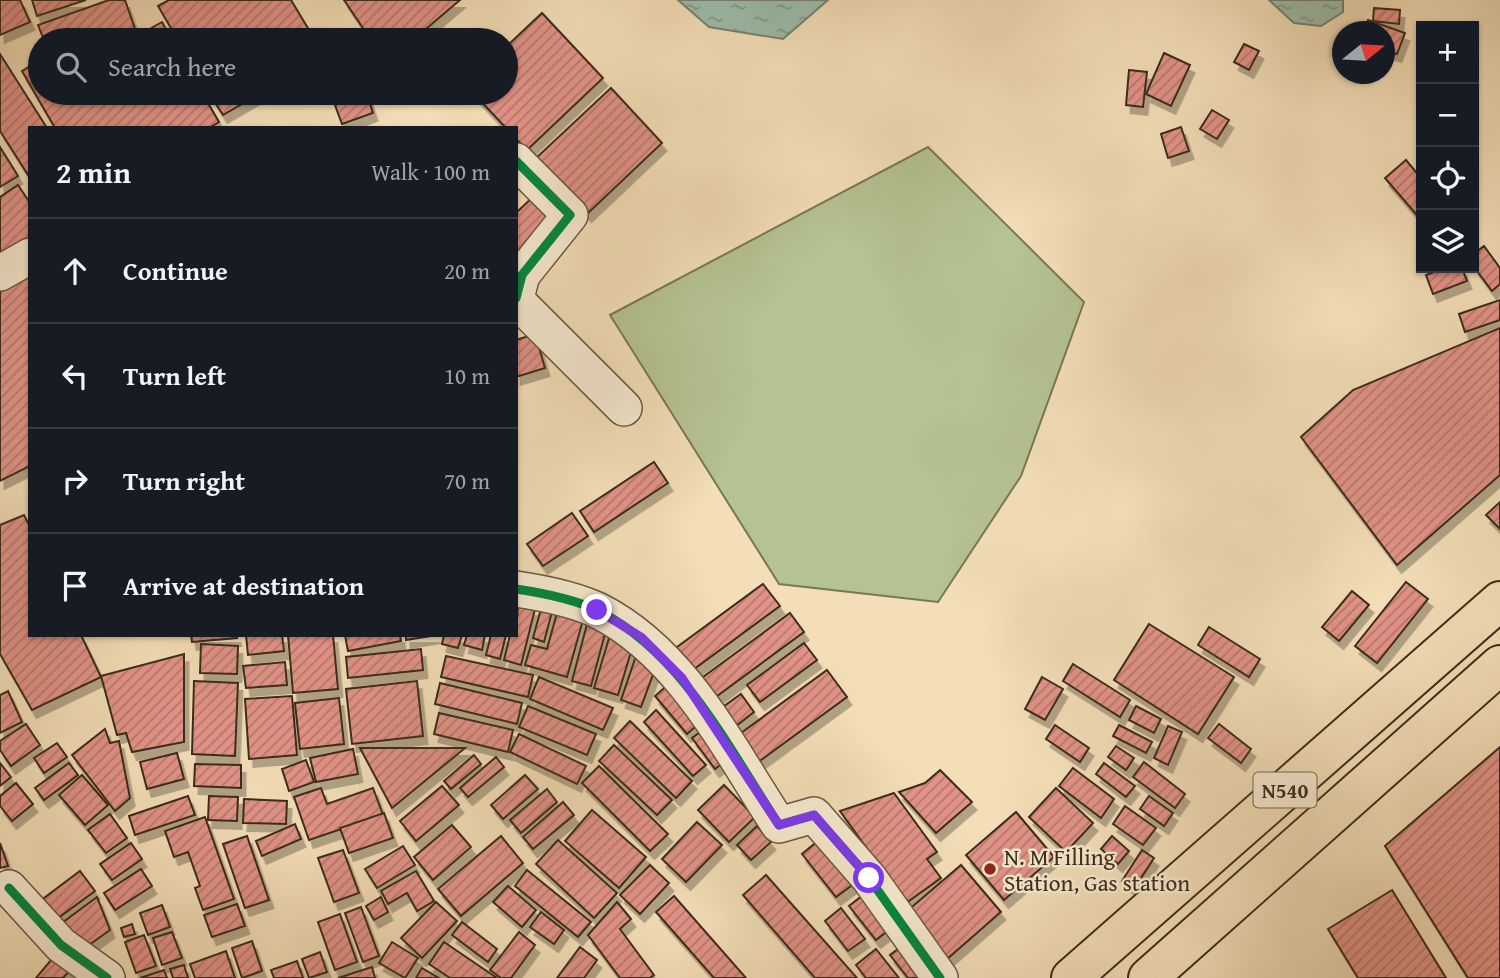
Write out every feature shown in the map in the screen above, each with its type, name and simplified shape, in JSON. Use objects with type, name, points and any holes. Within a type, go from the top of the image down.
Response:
[{"type":"highway","name":"N540","points":[[1071,978],[1500,601]]},
{"type":"highway","name":"N540","points":[[1148,978],[1500,665]]},
{"type":"street","points":[[518,163],[570,215],[522,275],[518,291]]},
{"type":"street","points":[[0,273],[28,257]]},
{"type":"street","points":[[518,301],[624,408]]},
{"type":"street","points":[[518,589],[545,594],[597,610],[641,637],[682,678],[779,825],[814,815],[869,878],[940,978]]},
{"type":"street","points":[[9,888],[61,945],[107,978]]},
{"type":"green space","points":[[928,147],[1084,302],[1021,476],[938,602],[779,584],[610,315]]},
{"type":"water","points":[[678,0],[828,0],[783,39],[709,27]]},
{"type":"water","points":[[1269,0],[1343,0],[1343,12],[1321,26],[1294,23]]},
{"type":"building","points":[[0,0],[20,0],[30,22],[0,35]]},
{"type":"building","points":[[32,0],[86,0],[37,16]]},
{"type":"building","points":[[109,0],[125,0],[135,28],[39,28],[38,25]]},
{"type":"building","points":[[169,0],[291,0],[308,28],[171,28],[158,6]]},
{"type":"building","points":[[344,0],[460,0],[427,28],[363,28]]},
{"type":"building","points":[[1374,8],[1400,10],[1399,24],[1395,21],[1373,21]]},
{"type":"building","points":[[542,13],[603,78],[527,150],[518,141],[518,126],[504,126],[484,105],[518,105],[518,36]]},
{"type":"building","points":[[162,22],[165,28],[151,28]]},
{"type":"building","points":[[1395,29],[1405,33],[1395,53]]},
{"type":"building","points":[[1244,44],[1259,51],[1249,70],[1234,62]]},
{"type":"building","points":[[1164,53],[1190,65],[1171,106],[1146,94]]},
{"type":"building","points":[[0,54],[28,98],[28,105],[32,105],[46,126],[28,126],[28,175],[0,131]]},
{"type":"building","points":[[28,67],[28,81],[22,71]]},
{"type":"building","points":[[1129,70],[1147,72],[1143,107],[1126,105]]},
{"type":"building","points":[[611,88],[662,143],[587,214],[535,159]]},
{"type":"building","points":[[42,105],[209,105],[219,122],[212,126],[54,126]]},
{"type":"building","points":[[217,105],[240,105],[223,115]]},
{"type":"building","points":[[335,105],[370,105],[373,113],[342,124]]},
{"type":"building","points":[[1212,110],[1229,120],[1217,139],[1200,129]]},
{"type":"building","points":[[1181,127],[1189,151],[1168,158],[1161,134]]},
{"type":"building","points":[[0,147],[18,176],[0,187]]},
{"type":"building","points":[[1406,160],[1416,172],[1416,214],[1385,178]]},
{"type":"building","points":[[18,185],[28,200],[28,239],[0,257],[0,197]]},
{"type":"building","points":[[535,195],[560,221],[518,262],[518,211]]},
{"type":"building","points":[[1484,246],[1500,268],[1500,284],[1492,291],[1478,273],[1479,250]]},
{"type":"building","points":[[1464,273],[1467,281],[1433,294],[1426,275]]},
{"type":"building","points":[[28,277],[28,467],[0,481],[0,291]]},
{"type":"building","points":[[1500,300],[1500,320],[1465,332],[1459,314]]},
{"type":"building","points":[[1500,328],[1500,475],[1397,565],[1301,437],[1353,390]]},
{"type":"building","points":[[535,334],[545,368],[518,376],[518,339]]},
{"type":"building","points":[[654,462],[668,483],[594,532],[580,511]]},
{"type":"building","points":[[1500,502],[1500,529],[1486,515]]},
{"type":"building","points":[[572,513],[588,536],[543,566],[527,544]]},
{"type":"building","points":[[24,515],[28,523],[28,637],[82,637],[101,677],[32,710],[0,654],[0,525]]},
{"type":"building","points":[[1406,582],[1428,599],[1377,663],[1355,646]]},
{"type":"building","points":[[763,584],[780,606],[690,672],[673,650]]},
{"type":"building","points":[[1352,591],[1369,605],[1339,641],[1322,627]]},
{"type":"building","points":[[518,604],[535,609],[521,665],[504,660],[510,637],[518,637]]},
{"type":"building","points":[[542,605],[553,608],[544,642],[533,638]]},
{"type":"building","points":[[557,613],[583,620],[567,677],[525,665],[531,645],[547,649]]},
{"type":"building","points":[[790,613],[804,632],[713,699],[699,680]]},
{"type":"building","points":[[587,624],[606,630],[591,686],[572,681]]},
{"type":"building","points":[[1149,624],[1234,677],[1198,734],[1114,680]]},
{"type":"building","points":[[1209,627],[1260,659],[1249,677],[1198,645]]},
{"type":"building","points":[[610,635],[634,642],[618,695],[594,688]]},
{"type":"building","points":[[191,637],[237,638],[192,642]]},
{"type":"building","points":[[246,637],[282,637],[284,651],[248,655]]},
{"type":"building","points":[[288,637],[333,637],[338,689],[293,693]]},
{"type":"building","points":[[345,637],[400,637],[401,641],[348,651]]},
{"type":"building","points":[[444,637],[461,637],[458,648],[442,644]]},
{"type":"building","points":[[466,637],[485,637],[482,650],[464,645]]},
{"type":"building","points":[[490,637],[506,637],[500,659],[486,655]]},
{"type":"building","points":[[804,643],[817,660],[760,702],[747,685]]},
{"type":"building","points":[[201,644],[238,646],[237,674],[200,673]]},
{"type":"building","points":[[421,649],[423,670],[348,678],[346,657]]},
{"type":"building","points":[[637,653],[658,661],[641,707],[621,700]]},
{"type":"building","points":[[184,654],[184,742],[132,752],[126,733],[117,735],[101,676]]},
{"type":"building","points":[[446,656],[533,675],[528,697],[441,677]]},
{"type":"building","points":[[285,662],[287,685],[246,688],[243,666]]},
{"type":"building","points":[[1073,664],[1130,700],[1120,717],[1063,681]]},
{"type":"building","points":[[827,670],[847,697],[757,763],[737,736]]},
{"type":"building","points":[[539,677],[613,708],[603,730],[530,699]]},
{"type":"building","points":[[1042,677],[1063,689],[1045,720],[1025,709]]},
{"type":"building","points":[[194,681],[238,683],[235,756],[192,754]]},
{"type":"building","points":[[417,681],[423,736],[352,744],[346,689]]},
{"type":"building","points":[[672,681],[704,719],[687,734],[655,696]]},
{"type":"building","points":[[440,683],[522,703],[517,724],[435,704]]},
{"type":"building","points":[[8,691],[22,722],[0,733],[0,695]]},
{"type":"building","points":[[741,694],[754,712],[727,733],[713,714]]},
{"type":"building","points":[[292,696],[297,755],[249,759],[245,699]]},
{"type":"building","points":[[339,698],[344,744],[300,749],[295,703]]},
{"type":"building","points":[[528,706],[596,734],[587,755],[519,727]]},
{"type":"building","points":[[1136,706],[1161,719],[1154,733],[1129,720]]},
{"type":"building","points":[[656,710],[706,765],[693,776],[644,722]]},
{"type":"building","points":[[439,713],[513,730],[508,752],[434,734]]},
{"type":"building","points":[[630,721],[692,781],[676,798],[614,738]]},
{"type":"building","points":[[26,724],[40,745],[11,766],[0,750],[0,741]]},
{"type":"building","points":[[1219,724],[1251,749],[1241,763],[1208,738]]},
{"type":"building","points":[[1055,725],[1089,748],[1080,762],[1046,739]]},
{"type":"building","points":[[1119,725],[1152,742],[1146,753],[1113,736]]},
{"type":"building","points":[[1168,726],[1182,732],[1168,765],[1154,758]]},
{"type":"building","points":[[707,727],[730,757],[715,769],[692,738]]},
{"type":"building","points":[[105,729],[110,743],[119,741],[130,798],[115,811],[72,755]]},
{"type":"building","points":[[519,734],[586,766],[577,784],[510,752]]},
{"type":"building","points":[[57,743],[67,757],[44,773],[34,758]]},
{"type":"building","points":[[614,745],[672,800],[657,815],[599,761]]},
{"type":"building","points":[[1116,746],[1134,758],[1126,770],[1108,757]]},
{"type":"building","points":[[1500,747],[1500,978],[1468,978],[1385,846]]},
{"type":"building","points":[[360,748],[465,748],[392,808]]},
{"type":"building","points":[[353,749],[358,774],[316,782],[310,758]]},
{"type":"building","points":[[177,753],[184,779],[147,789],[140,762]]},
{"type":"building","points":[[474,755],[481,764],[451,789],[444,781]]},
{"type":"building","points":[[496,757],[504,767],[468,797],[460,788]]},
{"type":"building","points":[[306,760],[314,782],[289,791],[282,769]]},
{"type":"building","points":[[1144,762],[1185,794],[1175,808],[1133,777]]},
{"type":"building","points":[[0,763],[11,777],[0,786]]},
{"type":"building","points":[[69,763],[78,775],[44,800],[35,788]]},
{"type":"building","points":[[1104,763],[1135,786],[1126,797],[1096,774]]},
{"type":"building","points":[[195,764],[241,765],[241,788],[194,786]]},
{"type":"building","points":[[599,766],[668,834],[650,851],[582,783]]},
{"type":"building","points":[[1073,768],[1114,799],[1101,818],[1059,786]]},
{"type":"building","points":[[940,770],[972,802],[936,833],[899,792],[925,783]]},
{"type":"building","points":[[82,775],[108,805],[85,825],[59,795]]},
{"type":"building","points":[[525,775],[538,789],[503,819],[491,805]]},
{"type":"building","points":[[16,783],[33,804],[12,821],[0,806],[0,796]]},
{"type":"building","points":[[724,785],[755,817],[729,842],[698,810]]},
{"type":"building","points":[[442,786],[459,805],[416,841],[400,821]]},
{"type":"building","points":[[321,788],[327,804],[373,788],[383,815],[309,840],[294,797]]},
{"type":"building","points":[[1056,788],[1093,823],[1066,852],[1029,817]]},
{"type":"building","points":[[547,789],[557,802],[521,833],[510,820]]},
{"type":"building","points":[[894,793],[937,852],[927,859],[941,878],[906,903],[840,811]]},
{"type":"building","points":[[188,796],[195,815],[135,835],[129,816]]},
{"type":"building","points":[[209,796],[238,797],[237,821],[208,820]]},
{"type":"building","points":[[1149,796],[1173,813],[1164,826],[1140,809]]},
{"type":"building","points":[[244,799],[287,801],[286,824],[243,823]]},
{"type":"building","points":[[563,802],[574,815],[533,849],[523,837]]},
{"type":"building","points":[[1125,806],[1156,828],[1143,845],[1113,824]]},
{"type":"building","points":[[592,810],[646,857],[619,888],[565,841]]},
{"type":"building","points":[[1016,812],[1054,857],[1004,900],[966,855]]},
{"type":"building","points":[[384,813],[393,838],[349,853],[340,828]]},
{"type":"building","points":[[110,814],[127,838],[106,853],[88,830]]},
{"type":"building","points":[[205,817],[234,899],[203,910],[195,888],[200,886],[188,852],[174,857],[165,831]]},
{"type":"building","points":[[697,822],[722,845],[686,882],[662,859]]},
{"type":"building","points":[[295,824],[301,839],[262,856],[256,841]]},
{"type":"building","points":[[452,825],[471,847],[433,880],[414,857]]},
{"type":"building","points":[[757,826],[771,842],[751,860],[737,845]]},
{"type":"building","points":[[247,836],[269,900],[245,908],[223,844]]},
{"type":"building","points":[[501,836],[523,863],[461,916],[438,889]]},
{"type":"building","points":[[824,836],[859,880],[836,897],[802,854]]},
{"type":"building","points":[[1112,836],[1129,851],[1118,864],[1101,849]]},
{"type":"building","points":[[558,840],[617,893],[594,918],[536,864]]},
{"type":"building","points":[[0,843],[8,866],[0,868]]},
{"type":"building","points":[[131,843],[142,859],[112,880],[100,864]]},
{"type":"building","points":[[403,846],[415,865],[377,888],[365,869]]},
{"type":"building","points":[[343,850],[359,893],[334,902],[318,858]]},
{"type":"building","points":[[1142,850],[1154,858],[1134,889],[1122,881]]},
{"type":"building","points":[[650,865],[669,883],[640,914],[620,895]]},
{"type":"building","points":[[961,865],[1001,912],[947,959],[906,912]]},
{"type":"building","points":[[141,869],[152,886],[115,910],[104,893]]},
{"type":"building","points":[[527,870],[591,922],[578,937],[515,886]]},
{"type":"building","points":[[80,871],[95,891],[54,921],[40,901]]},
{"type":"building","points":[[416,871],[434,901],[417,911],[407,893],[388,904],[381,891]]},
{"type":"building","points":[[766,875],[857,978],[815,978],[743,895]]},
{"type":"building","points":[[508,886],[536,910],[522,927],[493,902]]},
{"type":"building","points":[[1392,890],[1446,978],[1358,978],[1328,929]]},
{"type":"building","points":[[867,892],[894,926],[876,940],[849,906]]},
{"type":"building","points":[[674,896],[746,978],[714,978],[656,912]]},
{"type":"building","points":[[97,897],[110,930],[82,950],[55,928]]},
{"type":"building","points":[[381,897],[388,912],[374,920],[366,906]]},
{"type":"building","points":[[436,902],[457,921],[422,958],[401,938]]},
{"type":"building","points":[[617,902],[631,919],[620,929],[654,975],[650,978],[620,978],[588,935]]},
{"type":"building","points":[[237,904],[245,926],[212,937],[204,915]]},
{"type":"building","points":[[162,905],[170,927],[148,935],[140,913]]},
{"type":"building","points":[[361,907],[379,956],[363,962],[345,913]]},
{"type":"building","points":[[841,908],[865,939],[848,951],[825,921]]},
{"type":"building","points":[[541,912],[564,930],[554,944],[530,927]]},
{"type":"building","points":[[340,914],[357,962],[335,970],[318,922]]},
{"type":"building","points":[[462,922],[497,949],[488,962],[452,935]]},
{"type":"building","points":[[132,924],[135,934],[124,937],[121,928]]},
{"type":"building","points":[[172,932],[182,958],[162,965],[153,938]]},
{"type":"building","points":[[519,932],[535,945],[511,978],[501,978],[490,970]]},
{"type":"building","points":[[144,935],[156,966],[136,973],[125,942]]},
{"type":"building","points":[[252,941],[262,971],[242,978],[232,948]]},
{"type":"building","points":[[392,942],[418,958],[405,978],[379,963]]},
{"type":"building","points":[[444,942],[497,978],[450,978],[429,964]]},
{"type":"building","points":[[906,943],[933,978],[908,978],[890,955]]},
{"type":"building","points":[[580,947],[597,960],[584,978],[557,978]]},
{"type":"building","points":[[876,949],[899,978],[866,978],[856,965]]},
{"type":"building","points":[[226,951],[235,978],[195,978],[190,964]]},
{"type":"building","points":[[320,952],[327,972],[309,978],[302,959]]},
{"type":"building","points":[[57,953],[73,967],[63,978],[36,978]]},
{"type":"building","points":[[297,961],[303,978],[274,978],[271,970]]},
{"type":"building","points":[[184,965],[188,978],[173,978],[170,969]]},
{"type":"building","points":[[372,967],[375,978],[338,978]]},
{"type":"building","points":[[422,968],[439,978],[416,978]]},
{"type":"building","points":[[164,970],[167,978],[140,978]]},
{"type":"cycle path","points":[[518,163],[570,215],[522,275],[518,290]]},
{"type":"cycle path","points":[[518,589],[558,597],[599,611],[629,629],[656,652],[702,706],[779,825],[814,815],[869,878],[940,978]]},
{"type":"cycle path","points":[[9,888],[61,945],[107,978]]},
{"type":"place","name":"N. M Filling Station, Gas station","points":[[990,869]]},
{"type":"route","points":[[597,610],[641,637],[682,678],[779,825],[814,815],[869,878]]}]
